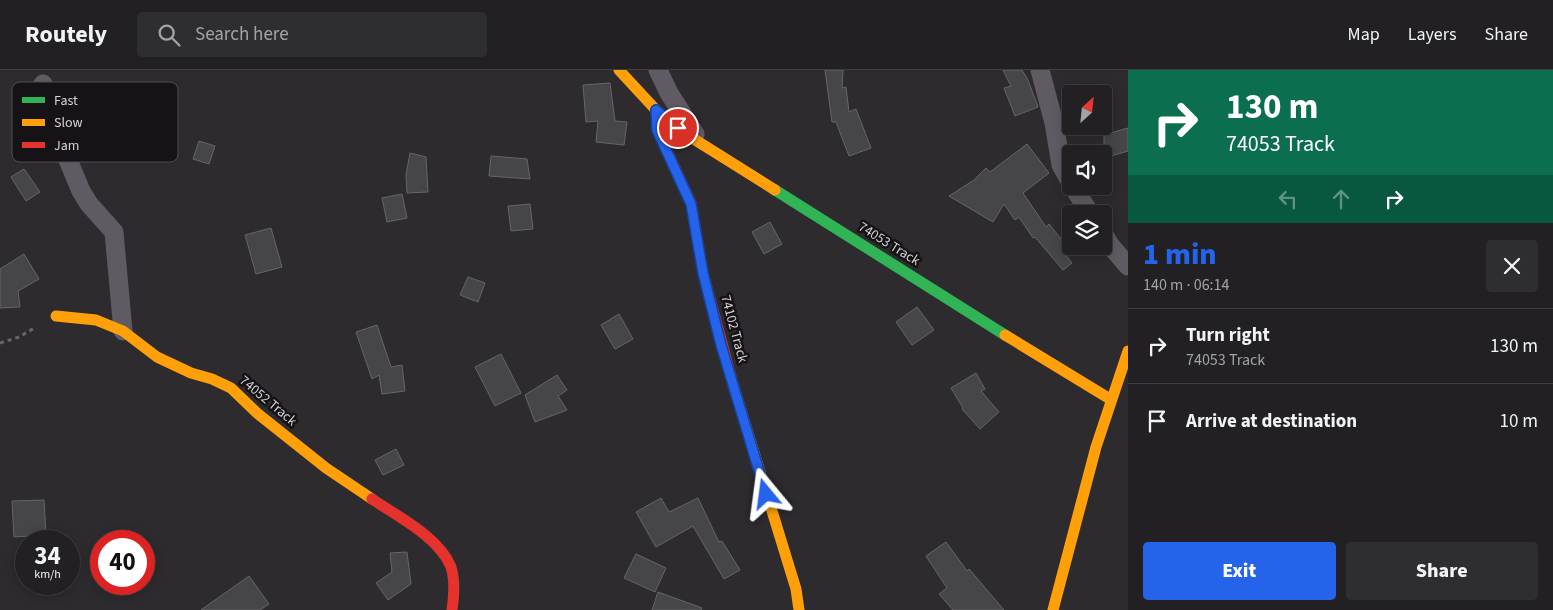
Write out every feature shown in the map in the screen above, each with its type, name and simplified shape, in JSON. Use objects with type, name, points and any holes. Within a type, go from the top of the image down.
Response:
[{"type":"street","points":[[619,70],[656,110]]},
{"type":"street","points":[[658,70],[669,94],[700,142]]},
{"type":"street","points":[[1040,70],[1054,123],[1062,167]]},
{"type":"street","name":"74053 Track","points":[[656,110],[689,136],[1110,399]]},
{"type":"street","name":"74102 Track","points":[[656,110],[657,130],[691,204],[703,273],[721,345],[775,526],[796,589],[799,610]]},
{"type":"street","points":[[69,162],[81,191],[89,204],[114,232],[123,331]]},
{"type":"street","points":[[1112,247],[1128,266]]},
{"type":"street","name":"74052 Track","points":[[56,316],[96,320],[123,331],[157,357],[191,373],[212,379],[231,388],[257,413],[326,468],[423,534],[440,548],[450,568],[454,594],[452,610]]},
{"type":"street","points":[[1052,610],[1110,399],[1128,351]]},
{"type":"path","points":[[0,343],[18,337],[56,316]]},
{"type":"building","points":[[825,70],[843,70],[842,88],[846,87],[849,112],[856,109],[871,148],[849,156],[836,122],[832,122]]},
{"type":"building","points":[[1003,70],[1022,70],[1028,80],[1038,107],[1015,116],[1004,88],[1011,86]]},
{"type":"building","points":[[610,83],[615,121],[627,122],[624,145],[596,142],[598,121],[586,122],[583,85]]},
{"type":"building","points":[[1128,128],[1128,151],[1112,156],[1112,145],[1104,145],[1104,135],[1112,135],[1112,133]]},
{"type":"building","points":[[199,141],[215,146],[209,164],[193,159]]},
{"type":"building","points":[[1027,144],[1049,173],[1023,193],[1046,227],[1049,224],[1062,240],[1062,255],[1066,255],[1072,263],[1063,270],[1035,237],[1033,238],[1019,217],[1015,220],[1004,204],[993,222],[949,196],[974,180],[986,168],[990,172]]},
{"type":"building","points":[[410,153],[426,157],[428,192],[407,193],[406,175]]},
{"type":"building","points":[[491,156],[527,159],[530,179],[489,176]]},
{"type":"building","points":[[24,169],[40,192],[26,201],[11,177]]},
{"type":"building","points":[[402,194],[407,218],[387,222],[382,198]]},
{"type":"building","points":[[530,204],[533,229],[511,231],[508,206]]},
{"type":"building","points":[[770,222],[782,244],[764,254],[752,232]]},
{"type":"building","points":[[271,228],[282,267],[256,274],[245,235]]},
{"type":"building","points":[[24,254],[39,279],[18,291],[20,307],[0,308],[0,269]]},
{"type":"building","points":[[468,277],[485,283],[478,302],[460,295]]},
{"type":"building","points":[[917,307],[934,330],[912,345],[896,322]]},
{"type":"building","points":[[619,314],[633,339],[615,349],[601,325]]},
{"type":"building","points":[[377,325],[391,367],[402,365],[405,391],[382,394],[379,375],[372,379],[356,332]]},
{"type":"building","points":[[501,354],[521,393],[495,406],[475,367]]},
{"type":"building","points":[[976,373],[985,389],[981,391],[999,412],[980,429],[962,409],[951,388]]},
{"type":"building","points":[[557,375],[567,390],[558,396],[567,410],[535,422],[525,395]]},
{"type":"building","points":[[396,449],[404,465],[383,475],[375,460]]},
{"type":"building","points":[[661,498],[669,512],[698,498],[719,542],[722,541],[740,570],[724,579],[693,526],[656,547],[636,512]]},
{"type":"building","points":[[44,500],[46,530],[15,530],[14,537],[12,501]]},
{"type":"building","points":[[946,542],[967,571],[969,569],[1004,610],[953,610],[939,594],[947,588],[926,556]]},
{"type":"building","points":[[407,552],[411,584],[388,600],[376,583],[392,572],[390,553]]},
{"type":"building","points":[[636,554],[666,568],[655,592],[624,578]]},
{"type":"building","points":[[249,576],[269,604],[260,610],[201,610]]},
{"type":"building","points":[[658,592],[702,608],[701,610],[652,610]]},
{"type":"traffic: fast","points":[[775,190],[1005,335]]},
{"type":"traffic: slow","points":[[619,70],[656,110],[689,136],[775,190]]},
{"type":"traffic: slow","points":[[56,316],[96,320],[123,331],[157,357],[191,373],[212,379],[231,388],[257,413],[326,468],[372,499]]},
{"type":"traffic: slow","points":[[1005,335],[1110,399]]},
{"type":"traffic: slow","points":[[1053,610],[1096,447],[1128,351]]},
{"type":"traffic: slow","points":[[733,384],[796,589],[799,610]]},
{"type":"traffic: jam","points":[[656,110],[657,129],[691,203],[703,273],[733,384]]},
{"type":"traffic: jam","points":[[372,499],[416,528],[437,546],[445,556],[451,567],[453,577],[454,594],[452,610]]},
{"type":"route","points":[[678,128],[656,110],[657,130],[679,174],[691,204],[703,273],[721,345],[766,494]]}]
